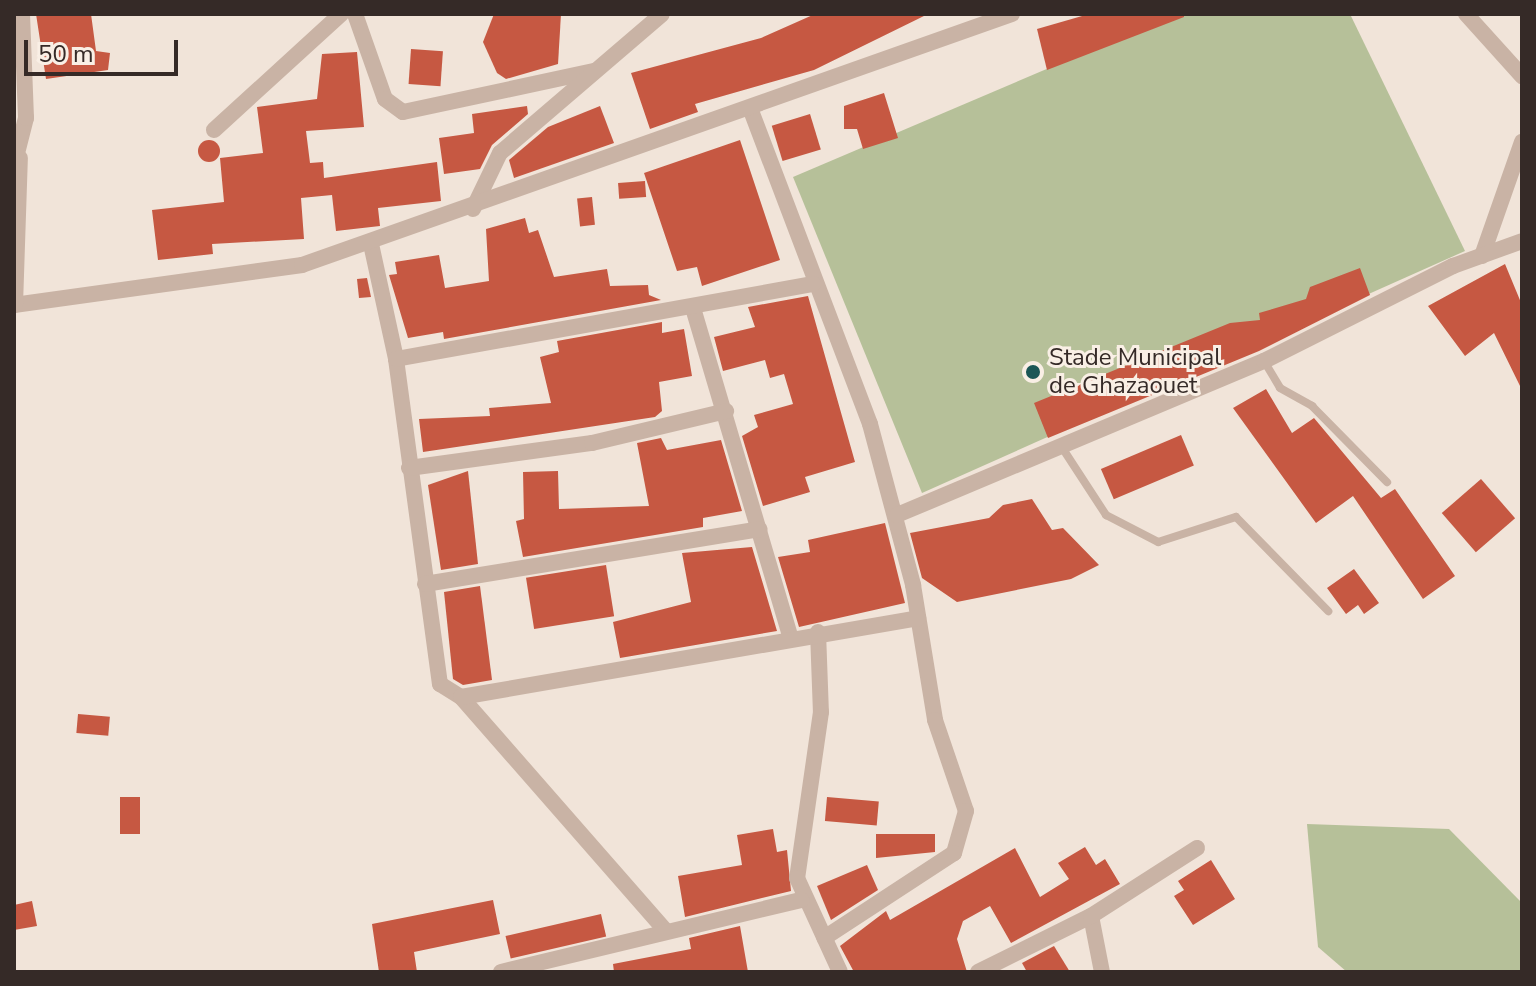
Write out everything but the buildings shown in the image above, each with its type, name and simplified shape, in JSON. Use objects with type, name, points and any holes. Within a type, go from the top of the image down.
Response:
[{"type":"street","points":[[22,14],[27,90],[17,162],[15,305],[213,283],[371,244],[1012,14]]},
{"type":"street","points":[[214,130],[341,14]]},
{"type":"street","points":[[355,14],[385,99],[403,112],[595,71]]},
{"type":"street","points":[[473,209],[500,153],[662,14]]},
{"type":"street","points":[[1466,14],[1522,76]]},
{"type":"street","points":[[750,108],[897,515],[935,720],[966,811],[962,841],[896,895],[824,938]]},
{"type":"street","points":[[1482,256],[1522,142]]},
{"type":"street","points":[[897,515],[1063,449],[1264,361],[1482,256],[1522,241]]},
{"type":"street","points":[[371,244],[396,359],[437,676],[461,697],[666,931]]},
{"type":"street","points":[[396,359],[813,284]]},
{"type":"street","points":[[693,308],[726,411],[790,636]]},
{"type":"street","points":[[409,468],[592,443],[726,411]]},
{"type":"street","points":[[425,584],[760,529]]},
{"type":"street","points":[[461,697],[790,636],[918,618]]},
{"type":"street","points":[[818,632],[821,712],[796,857],[802,900],[840,972]]},
{"type":"street","points":[[978,972],[1091,916],[1197,848]]},
{"type":"street","points":[[501,972],[802,900]]},
{"type":"street","points":[[1091,916],[1102,972]]},
{"type":"lane","points":[[1264,361],[1280,388],[1312,406],[1387,482]]},
{"type":"lane","points":[[1063,449],[1106,515],[1158,542],[1236,517],[1328,611]]},
{"type":"green space","name":"Stade Municipal de Ghazaouet","points":[[1176,14],[1350,14],[1465,251],[922,493],[793,177]]},
{"type":"green space","points":[[1307,824],[1449,829],[1522,903],[1522,972],[1347,972],[1318,947]]},
{"type":"place","name":"Stade Municipal de Ghazaouet","points":[[1033,372]]}]
